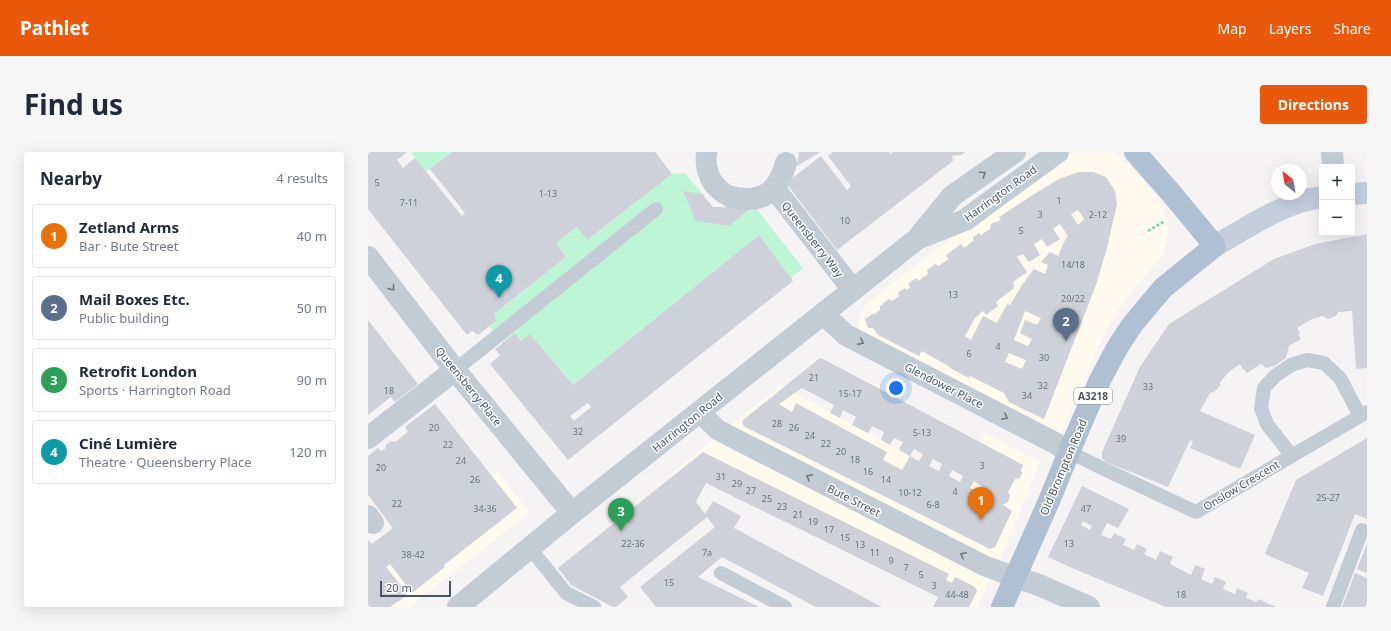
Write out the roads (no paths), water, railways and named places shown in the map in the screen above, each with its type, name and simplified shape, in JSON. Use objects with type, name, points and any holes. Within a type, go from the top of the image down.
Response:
[{"type":"main road","points":[[1135,152],[1215,246]]},
{"type":"main road","points":[[1355,194],[1367,193]]},
{"type":"main road","name":"Old Brompton Road","points":[[1002,607],[1099,382],[1117,348],[1132,325],[1163,288],[1215,246],[1276,212],[1312,198],[1319,197]]},
{"type":"street","points":[[707,152],[706,161],[708,174],[719,190],[731,197],[744,200],[753,199],[766,194],[774,188],[782,177],[785,158]]},
{"type":"street","name":"Harrington Road","points":[[458,607],[572,513],[918,239],[952,196],[1014,152]]},
{"type":"street","name":"Harrington Road","points":[[918,239],[965,220],[1058,152]]},
{"type":"street","points":[[1332,152],[1333,164]]},
{"type":"street","name":"Queensberry Way","points":[[774,188],[853,290]]},
{"type":"street","name":"Queensberry Place","points":[[368,257],[455,370],[572,513]]},
{"type":"street","name":"Glendower Place","points":[[823,314],[846,335],[1055,443],[1069,452]]},
{"type":"street","points":[[368,438],[455,370]]},
{"type":"street","name":"Bute Street","points":[[699,412],[718,430],[984,566],[1015,577]]},
{"type":"street","points":[[1015,577],[1039,585],[1089,607]]},
{"type":"lane","points":[[455,370],[656,209]]},
{"type":"lane","points":[[1291,455],[1267,424],[1261,408],[1264,388],[1275,376],[1291,365],[1307,360],[1324,363],[1340,378],[1363,414]]},
{"type":"lane","name":"Onslow Crescent","points":[[1069,452],[1196,512],[1363,414]]},
{"type":"lane","points":[[1333,607],[1362,530]]},
{"type":"lane","points":[[530,548],[566,593],[594,607]]},
{"type":"lane","points":[[721,573],[785,607]]},
{"type":"place","name":"Ciné Lumière","points":[[499,298]]},
{"type":"place","name":"Mail Boxes Etc.","points":[[1066,341]]},
{"type":"place","name":"Zetland Arms","points":[[981,520]]},
{"type":"place","name":"Retrofit London","points":[[621,531]]}]
